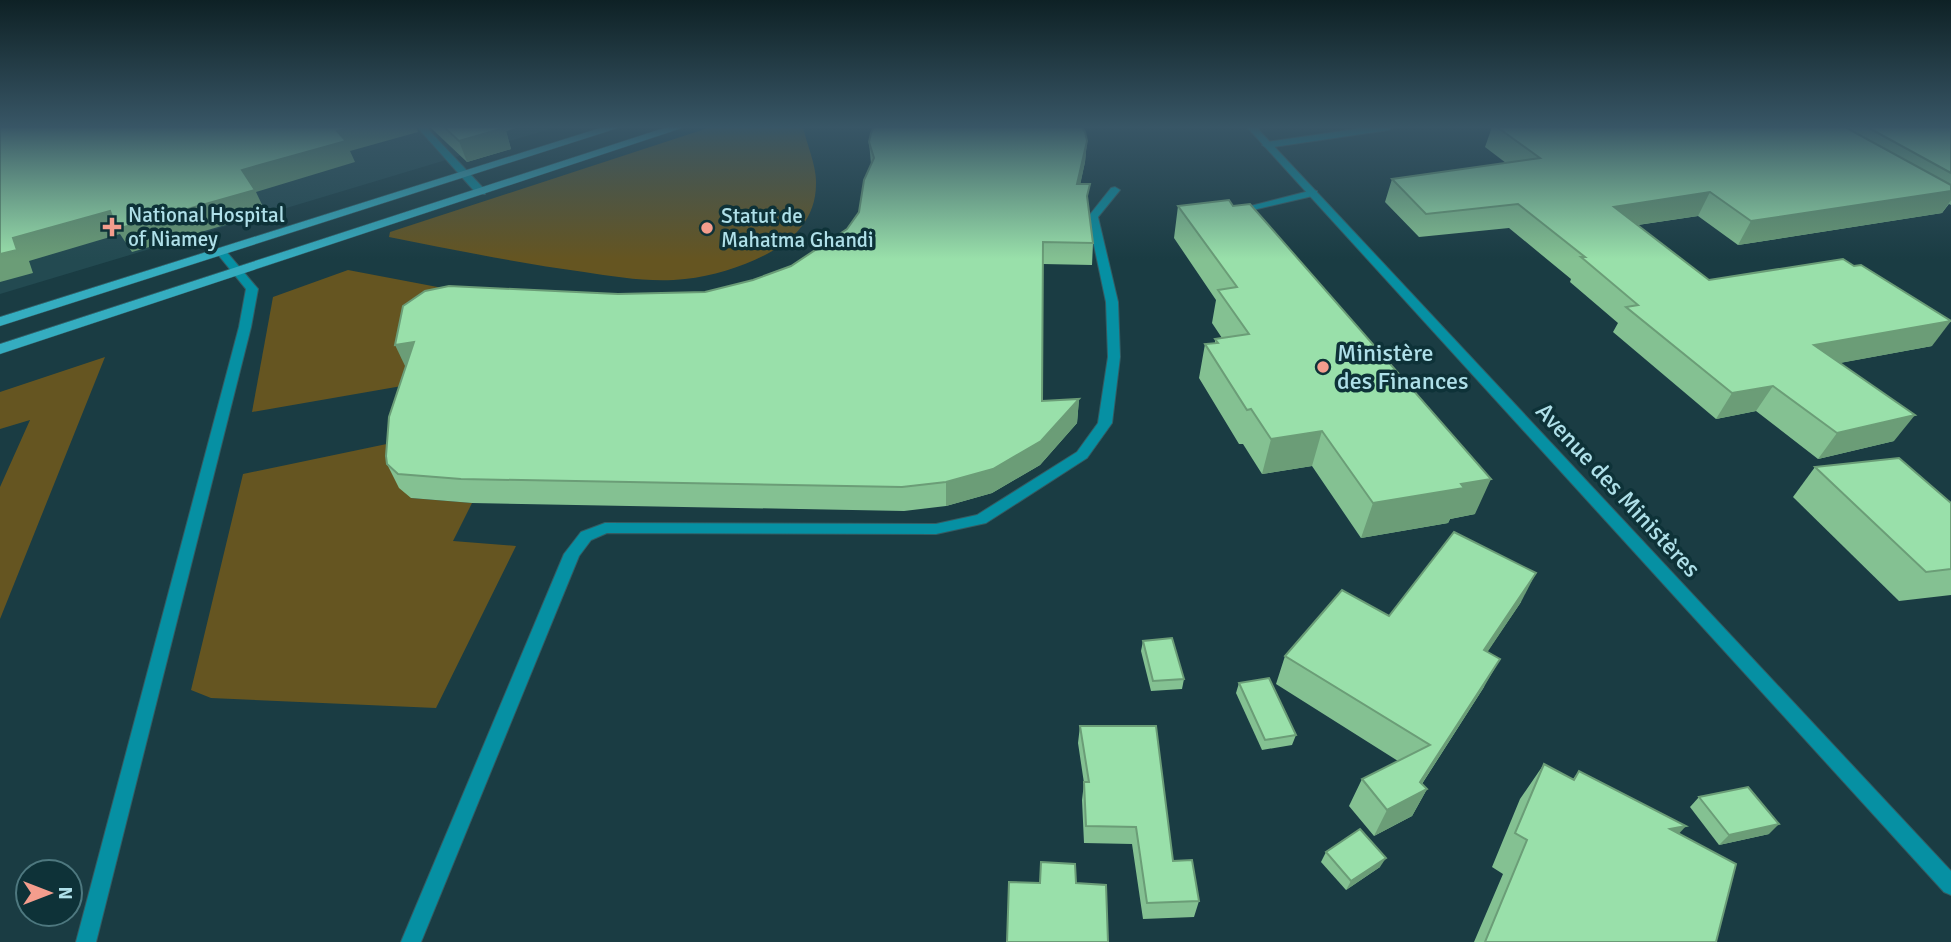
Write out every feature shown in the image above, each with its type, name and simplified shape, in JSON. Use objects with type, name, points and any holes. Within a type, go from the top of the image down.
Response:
[{"type":"main road","points":[[0,322],[477,171]]},
{"type":"main road","points":[[0,349],[238,274],[545,171]]},
{"type":"street","points":[[460,171],[481,192]]},
{"type":"street","name":"Avenue des Ministères","points":[[1291,171],[1951,885]]},
{"type":"street","points":[[411,942],[572,554],[586,536],[605,528],[936,529],[981,519],[1082,455],[1105,423],[1114,357],[1112,302],[1093,217],[1115,190]]},
{"type":"street","points":[[1242,224],[1233,213],[1236,210],[1312,193]]},
{"type":"street","points":[[86,942],[245,327],[252,289],[221,251]]},
{"type":"shaded area","points":[[0,171],[410,171],[0,294]]},
{"type":"shaded area","points":[[577,171],[815,171],[812,207],[802,227],[794,235],[757,259],[706,276],[660,280],[609,276],[389,237],[390,232]]},
{"type":"shaded area","points":[[348,270],[448,289],[419,383],[252,412],[273,297]]},
{"type":"shaded area","points":[[105,357],[0,619],[0,487],[30,420],[0,429],[0,392]]},
{"type":"shaded area","points":[[401,441],[411,498],[472,503],[453,541],[516,546],[436,708],[211,698],[191,690],[243,474]]},
{"type":"building","points":[[0,171],[243,171],[255,190],[117,229],[110,211],[13,238],[17,250],[0,254]]},
{"type":"building","points":[[868,171],[1080,171],[1077,184],[1090,184],[1087,196],[1093,243],[1043,242],[1042,401],[1079,399],[1041,441],[993,469],[946,482],[902,487],[461,479],[398,474],[387,464],[389,417],[414,342],[395,345],[403,306],[425,291],[449,286],[618,294],[705,292],[753,280],[791,266],[847,229],[859,212]]},
{"type":"building","points":[[1449,171],[1925,171],[1951,185],[1951,191],[1751,221],[1710,192],[1614,207],[1709,280],[1843,259],[1854,266],[1861,265],[1951,321],[1814,345],[1915,415],[1837,433],[1773,386],[1732,393],[1626,307],[1638,305],[1581,257],[1585,257],[1518,204],[1426,214],[1392,179]]},
{"type":"building","points":[[1229,200],[1233,206],[1250,204],[1491,479],[1461,484],[1464,488],[1373,503],[1322,431],[1271,439],[1251,409],[1247,410],[1205,344],[1218,343],[1215,339],[1249,334],[1218,290],[1237,287],[1178,206]]},
{"type":"building","points":[[1899,458],[1951,503],[1951,569],[1926,572],[1815,467]]},
{"type":"building","points":[[1454,532],[1536,573],[1484,650],[1500,659],[1420,782],[1427,789],[1387,810],[1362,779],[1430,745],[1285,656],[1342,590],[1389,616]]},
{"type":"building","points":[[1172,638],[1184,679],[1153,681],[1143,641]]},
{"type":"building","points":[[1269,678],[1296,735],[1265,740],[1239,683]]},
{"type":"building","points":[[1080,726],[1156,726],[1173,861],[1192,860],[1199,901],[1147,903],[1136,827],[1086,826],[1084,782],[1089,782]]},
{"type":"building","points":[[1544,764],[1574,780],[1579,771],[1686,826],[1670,829],[1736,864],[1716,942],[1485,942],[1527,840],[1515,833]]},
{"type":"building","points":[[1748,787],[1779,824],[1729,835],[1699,797]]},
{"type":"building","points":[[1360,829],[1386,858],[1351,881],[1326,852]]},
{"type":"building","points":[[1041,862],[1075,864],[1076,883],[1106,885],[1108,942],[1007,942],[1009,882],[1040,883]]},
{"type":"place","name":"National Hospital of Niamey","points":[[112,227]]},
{"type":"place","name":"Statut de Mahatma Ghandi","points":[[707,228]]},
{"type":"place","name":"Ministère des Finances","points":[[1323,367]]}]
